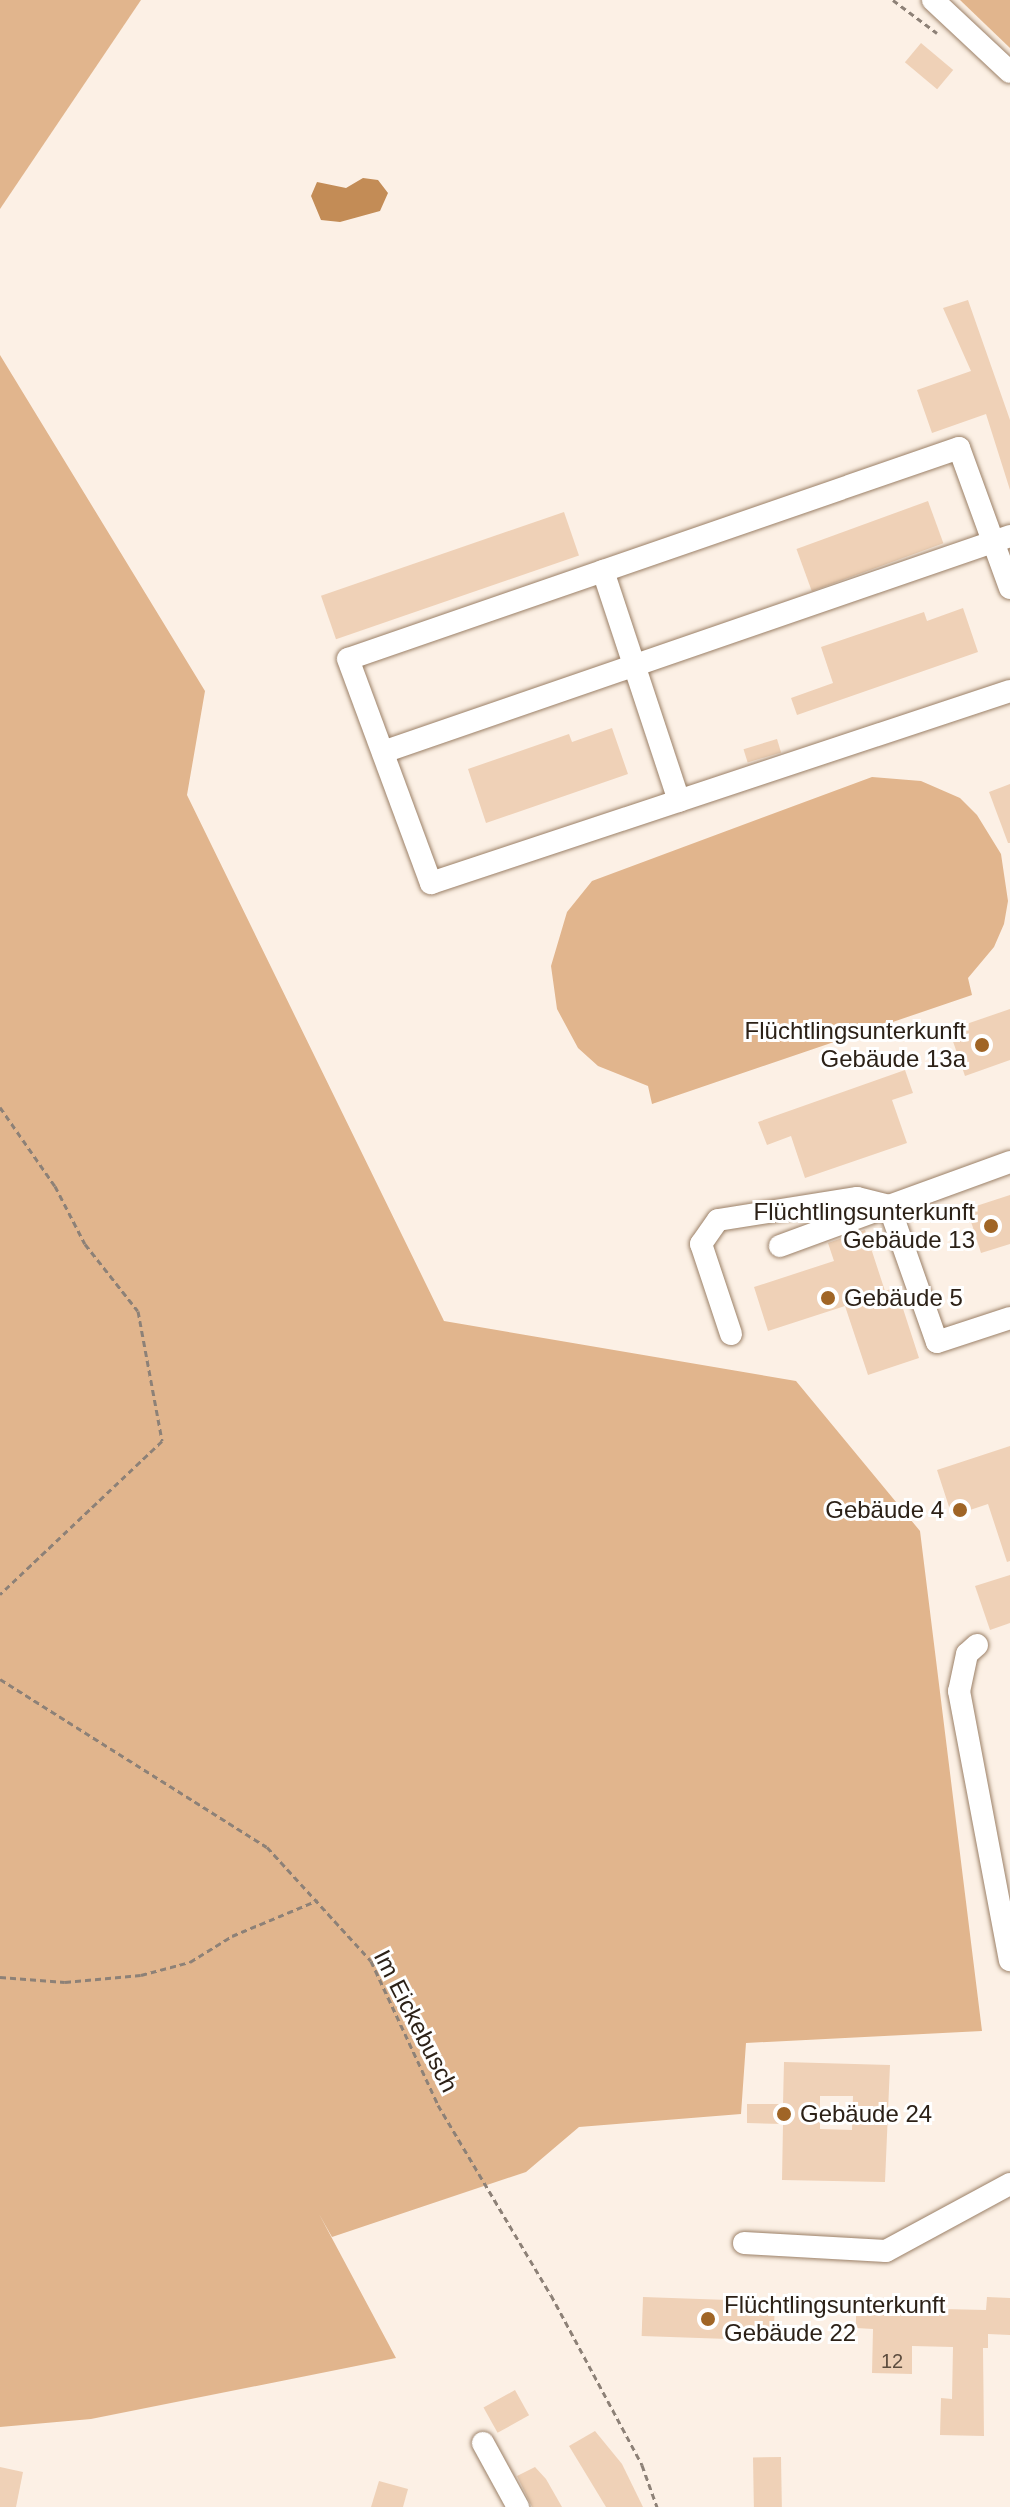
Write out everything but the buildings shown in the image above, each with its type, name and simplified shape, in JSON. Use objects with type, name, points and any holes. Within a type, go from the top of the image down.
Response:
[{"type":"street","points":[[933,0],[1010,72]]},
{"type":"street","points":[[1010,588],[1002,539],[959,448],[348,659],[431,883],[1010,691]]},
{"type":"street","points":[[383,752],[635,668],[1002,539]]},
{"type":"street","points":[[603,571],[679,801]]},
{"type":"street","points":[[780,1246],[1010,1162]]},
{"type":"street","points":[[731,1334],[701,1244],[718,1220],[857,1198],[889,1206]]},
{"type":"street","points":[[889,1206],[937,1342],[1010,1318]]},
{"type":"street","points":[[977,1645],[967,1654],[959,1691],[1010,1960]]},
{"type":"street","points":[[744,2243],[886,2251],[1010,2184]]},
{"type":"street","points":[[483,2443],[518,2507]]},
{"type":"path","points":[[0,1107],[55,1186],[85,1244],[138,1311],[162,1441],[0,1594]]},
{"type":"path","name":"Im Eickebusch","points":[[0,1679],[267,1847],[371,1961],[438,2105],[551,2295],[642,2465],[657,2507]]},
{"type":"path","points":[[0,1977],[65,1982],[141,1975],[190,1962],[232,1936],[318,1900]]},
{"type":"shaded area","points":[[0,0],[141,0],[0,209]]},
{"type":"shaded area","points":[[960,0],[1010,0],[1010,48]]},
{"type":"shaded area","points":[[363,178],[378,180],[388,193],[380,211],[340,222],[321,220],[311,196],[317,182],[346,188]]},
{"type":"shaded area","points":[[0,355],[205,691],[187,795],[444,1321],[796,1381],[920,1531],[982,2031],[746,2043],[741,2114],[579,2127],[526,2172],[332,2237],[319,2214],[396,2358],[91,2419],[0,2427]]},
{"type":"shaded area","points":[[872,777],[921,781],[960,798],[977,815],[1001,854],[1008,901],[1004,924],[994,947],[968,978],[972,995],[652,1104],[648,1086],[598,1066],[578,1048],[557,1009],[551,966],[567,912],[592,881]]},
{"type":"place","name":"Flüchtlingsunterkunft Gebäude 13a","points":[[982,1045]]},
{"type":"place","name":"Flüchtlingsunterkunft Gebäude 13","points":[[991,1226]]},
{"type":"place","name":"Gebäude 5","points":[[828,1298]]},
{"type":"place","name":"Gebäude 4","points":[[960,1510]]},
{"type":"place","name":"Gebäude 24","points":[[784,2114]]},
{"type":"place","name":"Flüchtlingsunterkunft Gebäude 22","points":[[708,2319]]}]
